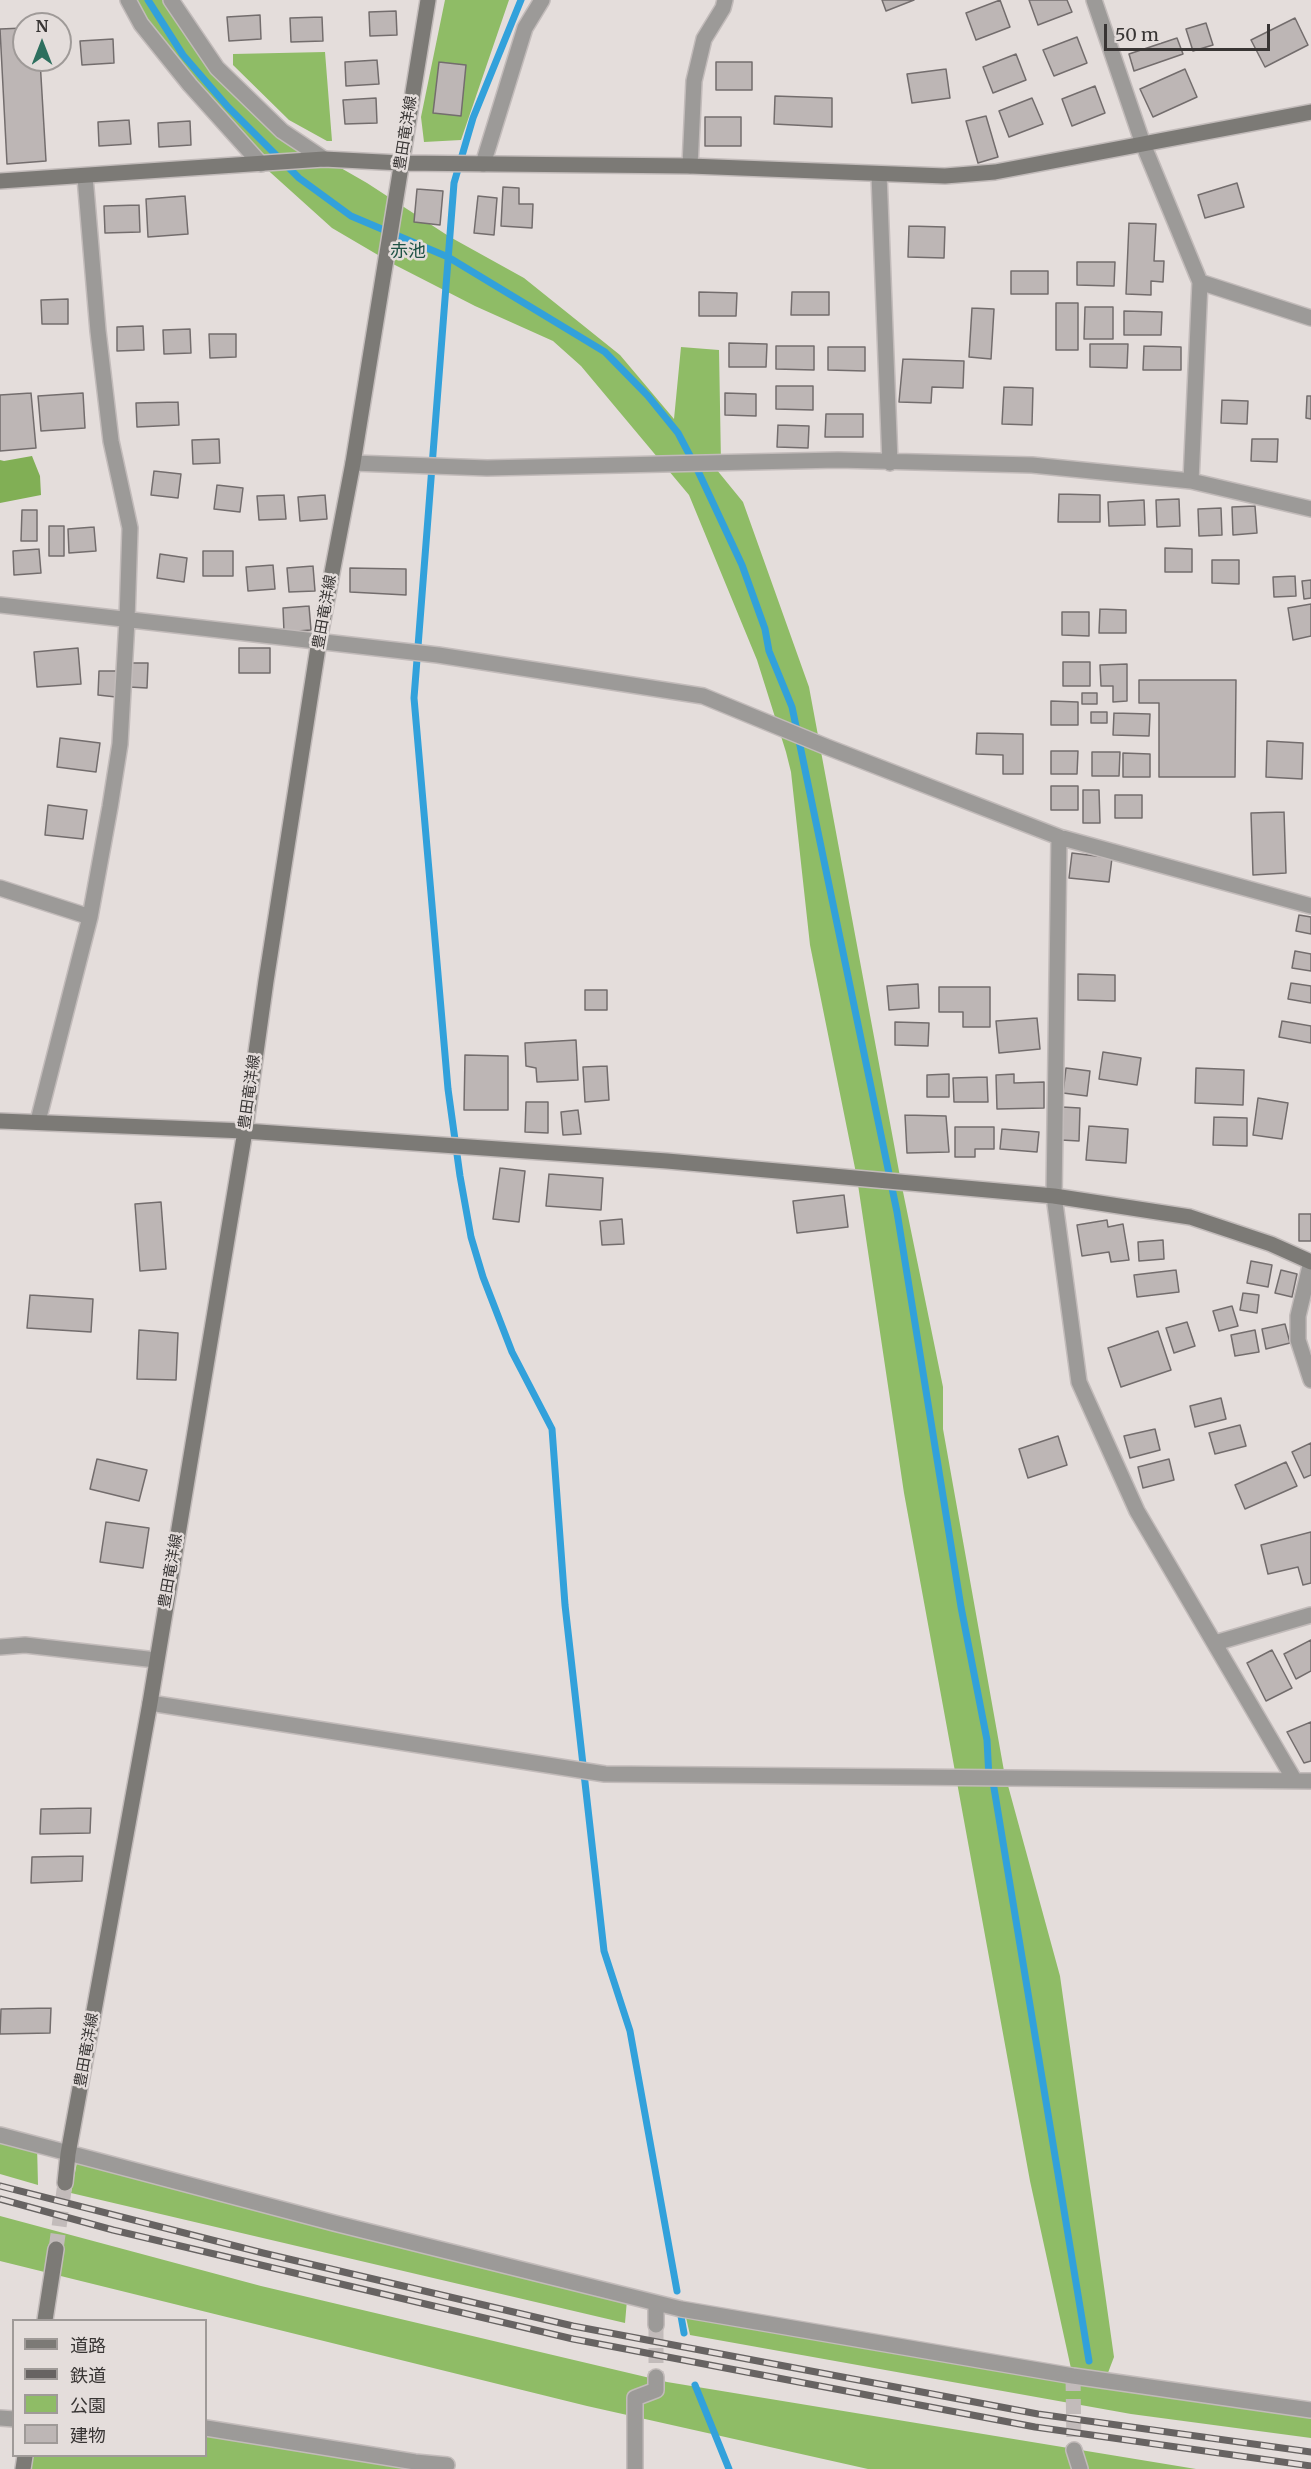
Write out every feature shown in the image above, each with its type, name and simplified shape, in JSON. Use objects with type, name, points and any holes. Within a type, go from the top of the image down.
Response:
[{"type":"street","points":[[128,0],[141,24],[190,85],[261,164]]},
{"type":"street","points":[[171,0],[217,68],[282,131],[324,159]]},
{"type":"street","name":"豊田竜洋線","points":[[65,2183],[68,2154],[150,1703],[245,1131],[319,641],[353,463],[428,0]]},
{"type":"street","points":[[483,165],[525,28],[542,0]]},
{"type":"street","points":[[690,166],[694,81],[705,39],[723,8],[725,0]]},
{"type":"street","points":[[1094,0],[1143,144],[1200,282],[1191,481]]},
{"type":"street","points":[[0,181],[324,159],[483,165],[690,166],[945,176],[995,172],[1311,112]]},
{"type":"street","points":[[879,174],[890,463]]},
{"type":"street","points":[[38,1121],[90,916],[120,744],[127,620],[130,528],[111,441],[98,331],[85,177]]},
{"type":"street","points":[[1200,282],[1311,318]]},
{"type":"street","points":[[353,463],[487,468],[838,460],[1032,465],[1191,481],[1311,509]]},
{"type":"street","points":[[0,605],[438,655],[703,696],[1059,837],[1311,906]]},
{"type":"street","points":[[1059,837],[1054,1196],[1079,1382],[1137,1510],[1295,1780]]},
{"type":"street","points":[[0,888],[90,916]]},
{"type":"street","points":[[0,1121],[245,1131],[723,1165],[1054,1196],[1190,1217],[1271,1244],[1311,1262],[1298,1316],[1298,1340],[1311,1380]]},
{"type":"street","points":[[1215,1643],[1311,1616]]},
{"type":"street","points":[[0,1647],[25,1645],[156,1660]]},
{"type":"street","points":[[150,1703],[605,1774],[1311,1781]]},
{"type":"street","points":[[0,2135],[334,2223],[656,2303],[1073,2376],[1311,2410]]},
{"type":"street","points":[[45,2319],[56,2249]]},
{"type":"street","points":[[656,2303],[656,2325]]},
{"type":"street","points":[[635,2469],[635,2398],[656,2390],[656,2377]]},
{"type":"street","points":[[207,2428],[415,2462],[447,2465]]},
{"type":"street","points":[[1074,2450],[1080,2469]]},
{"type":"green space","points":[[129,0],[173,0],[180,12],[268,118],[313,152],[367,183],[450,237],[524,278],[620,355],[674,419],[681,347],[719,350],[721,463],[712,464],[743,502],[809,687],[901,1182],[943,1387],[943,1429],[1004,1771],[1060,1976],[1114,2357],[1106,2378],[1311,2410],[1311,2438],[1131,2414],[690,2335],[685,2313],[1072,2373],[1030,2181],[904,1493],[857,1178],[810,945],[791,772],[757,660],[689,495],[581,366],[553,341],[475,306],[395,265],[332,228],[261,164]]},
{"type":"green space","points":[[445,0],[509,0],[461,140],[424,142],[421,117]]},
{"type":"green space","points":[[325,52],[332,141],[327,141],[289,120],[233,65],[233,54]]},
{"type":"green space","points":[[32,456],[40,476],[41,495],[0,503],[0,460]]},
{"type":"green space","points":[[0,2135],[37,2145],[38,2185],[0,2174]]},
{"type":"green space","points":[[78,2157],[627,2300],[625,2323],[71,2193]]},
{"type":"green space","points":[[0,2216],[261,2286],[667,2382],[1196,2469],[868,2469],[587,2406],[0,2261]]},
{"type":"green space","points":[[207,2429],[415,2469],[23,2469],[25,2457],[207,2457]]},
{"type":"building","points":[[882,0],[914,0],[886,11]]},
{"type":"building","points":[[1000,0],[1010,27],[976,40],[966,13]]},
{"type":"building","points":[[1029,0],[1067,0],[1072,12],[1038,25]]},
{"type":"building","points":[[396,11],[397,35],[370,36],[369,12]]},
{"type":"building","points":[[260,15],[261,39],[229,41],[227,17]]},
{"type":"building","points":[[322,17],[323,41],[291,42],[290,18]]},
{"type":"building","points":[[1295,18],[1308,45],[1265,67],[1251,40]]},
{"type":"building","points":[[1206,23],[1213,45],[1193,51],[1186,29]]},
{"type":"building","points":[[12,28],[12,72],[41,72],[46,161],[7,164],[0,29]]},
{"type":"building","points":[[1077,37],[1087,63],[1054,76],[1043,50]]},
{"type":"building","points":[[1177,38],[1183,54],[1134,71],[1129,54]]},
{"type":"building","points":[[113,39],[114,63],[82,65],[80,41]]},
{"type":"building","points":[[1016,54],[1026,80],[993,93],[983,67]]},
{"type":"building","points":[[377,60],[379,84],[346,86],[345,62]]},
{"type":"building","points":[[439,62],[466,65],[461,116],[433,113]]},
{"type":"building","points":[[716,62],[752,62],[752,90],[716,90]]},
{"type":"building","points":[[946,69],[950,98],[912,103],[907,74]]},
{"type":"building","points":[[1185,69],[1197,97],[1153,117],[1140,89]]},
{"type":"building","points":[[1095,86],[1105,113],[1072,126],[1062,99]]},
{"type":"building","points":[[775,96],[832,98],[832,127],[774,124]]},
{"type":"building","points":[[376,98],[377,123],[345,124],[343,100]]},
{"type":"building","points":[[1032,98],[1043,124],[1009,137],[999,111]]},
{"type":"building","points":[[986,116],[998,157],[978,163],[966,121]]},
{"type":"building","points":[[705,117],[741,117],[741,146],[705,146]]},
{"type":"building","points":[[129,120],[131,144],[99,146],[98,122]]},
{"type":"building","points":[[190,121],[191,145],[159,147],[158,123]]},
{"type":"building","points":[[1237,183],[1244,207],[1205,218],[1198,195]]},
{"type":"building","points":[[503,187],[519,188],[519,204],[533,204],[532,228],[501,226]]},
{"type":"building","points":[[417,189],[443,191],[440,225],[414,222]]},
{"type":"building","points":[[185,196],[188,234],[148,237],[146,199]]},
{"type":"building","points":[[478,196],[497,198],[494,235],[474,233]]},
{"type":"building","points":[[139,205],[140,232],[105,233],[104,206]]},
{"type":"building","points":[[1129,223],[1156,224],[1154,261],[1164,261],[1163,282],[1151,281],[1151,295],[1126,294]]},
{"type":"building","points":[[909,226],[945,227],[944,258],[908,257]]},
{"type":"building","points":[[1077,262],[1115,262],[1114,286],[1077,285]]},
{"type":"building","points":[[1011,271],[1048,271],[1048,294],[1011,294]]},
{"type":"building","points":[[699,292],[737,293],[736,316],[699,316]]},
{"type":"building","points":[[792,292],[829,292],[829,315],[791,315]]},
{"type":"building","points":[[68,299],[68,324],[42,324],[41,300]]},
{"type":"building","points":[[1056,303],[1078,303],[1078,350],[1056,350]]},
{"type":"building","points":[[1085,307],[1113,307],[1113,339],[1084,339]]},
{"type":"building","points":[[972,308],[994,309],[991,359],[969,357]]},
{"type":"building","points":[[1124,311],[1162,312],[1161,335],[1124,335]]},
{"type":"building","points":[[143,326],[144,350],[117,351],[117,327]]},
{"type":"building","points":[[190,329],[191,353],[164,354],[163,330]]},
{"type":"building","points":[[209,334],[236,334],[236,357],[210,358]]},
{"type":"building","points":[[729,343],[767,344],[766,367],[729,367]]},
{"type":"building","points":[[1090,344],[1128,344],[1127,368],[1090,367]]},
{"type":"building","points":[[776,346],[814,346],[814,370],[776,369]]},
{"type":"building","points":[[1144,346],[1181,347],[1181,370],[1143,370]]},
{"type":"building","points":[[828,347],[865,347],[865,371],[828,370]]},
{"type":"building","points":[[903,359],[964,361],[963,388],[932,387],[931,403],[899,402]]},
{"type":"building","points":[[776,386],[813,386],[813,410],[776,409]]},
{"type":"building","points":[[1004,387],[1033,388],[1032,425],[1002,424]]},
{"type":"building","points":[[31,393],[36,448],[0,451],[0,395]]},
{"type":"building","points":[[83,393],[85,428],[41,431],[38,396]]},
{"type":"building","points":[[725,393],[756,394],[756,416],[725,415]]},
{"type":"building","points":[[1307,396],[1311,396],[1311,419],[1306,418]]},
{"type":"building","points":[[1222,400],[1248,401],[1247,424],[1221,423]]},
{"type":"building","points":[[178,402],[179,425],[137,427],[136,403]]},
{"type":"building","points":[[826,414],[863,414],[863,437],[825,437]]},
{"type":"building","points":[[778,425],[809,426],[808,448],[777,447]]},
{"type":"building","points":[[219,439],[220,463],[193,464],[192,440]]},
{"type":"building","points":[[1252,439],[1278,439],[1277,462],[1251,461]]},
{"type":"building","points":[[154,471],[181,474],[178,498],[151,495]]},
{"type":"building","points":[[217,485],[243,488],[240,512],[214,509]]},
{"type":"building","points":[[1059,494],[1100,495],[1100,522],[1058,522]]},
{"type":"building","points":[[284,495],[286,519],[259,520],[257,496]]},
{"type":"building","points":[[325,495],[327,519],[300,521],[298,497]]},
{"type":"building","points":[[1179,499],[1180,526],[1157,527],[1156,500]]},
{"type":"building","points":[[1144,500],[1145,525],[1109,526],[1108,502]]},
{"type":"building","points":[[1255,506],[1257,533],[1233,535],[1232,507]]},
{"type":"building","points":[[1221,508],[1222,535],[1199,536],[1198,509]]},
{"type":"building","points":[[22,510],[37,510],[37,541],[21,541]]},
{"type":"building","points":[[49,526],[64,526],[64,556],[49,556]]},
{"type":"building","points":[[94,527],[96,551],[69,553],[68,529]]},
{"type":"building","points":[[1165,548],[1192,549],[1192,572],[1165,572]]},
{"type":"building","points":[[39,549],[41,573],[14,575],[13,551]]},
{"type":"building","points":[[203,551],[233,551],[233,576],[203,576]]},
{"type":"building","points":[[160,554],[187,558],[184,582],[157,578]]},
{"type":"building","points":[[1212,560],[1239,560],[1239,584],[1212,583]]},
{"type":"building","points":[[273,565],[275,589],[248,591],[246,567]]},
{"type":"building","points":[[313,566],[315,591],[289,592],[287,568]]},
{"type":"building","points":[[350,568],[406,569],[406,595],[350,592]]},
{"type":"building","points":[[1295,576],[1296,596],[1274,597],[1273,577]]},
{"type":"building","points":[[1311,580],[1311,598],[1304,599],[1302,581]]},
{"type":"building","points":[[1311,604],[1311,636],[1293,640],[1288,608]]},
{"type":"building","points":[[309,606],[311,630],[284,632],[283,608]]},
{"type":"building","points":[[1100,609],[1126,610],[1126,633],[1099,633]]},
{"type":"building","points":[[1062,612],[1089,612],[1089,636],[1062,635]]},
{"type":"building","points":[[78,648],[81,684],[37,687],[34,652]]},
{"type":"building","points":[[239,648],[270,648],[270,673],[239,673]]},
{"type":"building","points":[[1063,662],[1090,662],[1090,686],[1063,686]]},
{"type":"building","points":[[130,663],[148,663],[147,688],[129,687]]},
{"type":"building","points":[[1127,664],[1127,701],[1113,702],[1113,686],[1101,686],[1100,665]]},
{"type":"building","points":[[99,671],[117,671],[116,697],[98,695]]},
{"type":"building","points":[[1139,680],[1236,680],[1235,777],[1159,777],[1159,703],[1139,703]]},
{"type":"building","points":[[1082,693],[1097,693],[1097,704],[1082,704]]},
{"type":"building","points":[[1051,701],[1078,702],[1078,725],[1051,725]]},
{"type":"building","points":[[1091,712],[1107,712],[1107,723],[1091,723]]},
{"type":"building","points":[[1114,713],[1150,714],[1149,736],[1113,735]]},
{"type":"building","points":[[977,733],[1023,734],[1023,774],[1003,774],[1003,755],[976,754]]},
{"type":"building","points":[[60,738],[100,743],[96,772],[57,767]]},
{"type":"building","points":[[1267,741],[1303,743],[1302,779],[1266,777]]},
{"type":"building","points":[[1051,751],[1078,751],[1077,774],[1051,774]]},
{"type":"building","points":[[1092,752],[1120,752],[1119,776],[1092,776]]},
{"type":"building","points":[[1123,753],[1150,754],[1150,777],[1123,777]]},
{"type":"building","points":[[1051,786],[1078,786],[1078,810],[1051,810]]},
{"type":"building","points":[[1083,790],[1099,790],[1100,823],[1083,823]]},
{"type":"building","points":[[1115,795],[1142,795],[1142,818],[1115,818]]},
{"type":"building","points":[[48,805],[87,810],[83,839],[45,835]]},
{"type":"building","points":[[1284,812],[1286,873],[1253,875],[1251,813]]},
{"type":"building","points":[[1072,853],[1112,858],[1109,882],[1069,878]]},
{"type":"building","points":[[1299,915],[1311,917],[1311,934],[1296,931]]},
{"type":"building","points":[[1295,951],[1311,954],[1311,971],[1292,968]]},
{"type":"building","points":[[1078,974],[1115,975],[1115,1001],[1078,1000]]},
{"type":"building","points":[[1291,983],[1311,986],[1311,1003],[1288,999]]},
{"type":"building","points":[[918,984],[919,1008],[889,1010],[887,986]]},
{"type":"building","points":[[939,987],[990,987],[990,1027],[963,1027],[963,1012],[939,1012]]},
{"type":"building","points":[[585,990],[607,990],[607,1010],[585,1010]]},
{"type":"building","points":[[1037,1018],[1040,1049],[999,1053],[996,1021]]},
{"type":"building","points":[[1282,1021],[1311,1026],[1311,1043],[1279,1037]]},
{"type":"building","points":[[895,1022],[929,1023],[928,1046],[895,1045]]},
{"type":"building","points":[[576,1040],[578,1080],[537,1082],[536,1068],[526,1066],[525,1043]]},
{"type":"building","points":[[1103,1052],[1141,1058],[1137,1085],[1099,1079]]},
{"type":"building","points":[[465,1055],[508,1056],[508,1110],[464,1110]]},
{"type":"building","points":[[607,1066],[609,1100],[585,1102],[583,1067]]},
{"type":"building","points":[[1066,1068],[1090,1071],[1087,1096],[1063,1093]]},
{"type":"building","points":[[1196,1068],[1244,1070],[1243,1105],[1195,1103]]},
{"type":"building","points":[[949,1074],[949,1097],[927,1097],[927,1075]]},
{"type":"building","points":[[1014,1074],[1014,1083],[1044,1082],[1044,1108],[997,1109],[996,1075]]},
{"type":"building","points":[[987,1077],[988,1102],[954,1102],[953,1078]]},
{"type":"building","points":[[1258,1098],[1288,1103],[1282,1139],[1253,1135]]},
{"type":"building","points":[[526,1102],[548,1102],[548,1133],[525,1132]]},
{"type":"building","points":[[1062,1107],[1080,1108],[1079,1141],[1061,1140]]},
{"type":"building","points":[[578,1110],[581,1134],[563,1135],[561,1112]]},
{"type":"building","points":[[905,1115],[946,1116],[949,1152],[907,1153]]},
{"type":"building","points":[[1214,1117],[1247,1118],[1247,1146],[1213,1145]]},
{"type":"building","points":[[1089,1126],[1128,1129],[1126,1163],[1086,1160]]},
{"type":"building","points":[[955,1127],[994,1127],[994,1149],[975,1149],[975,1157],[955,1157]]},
{"type":"building","points":[[1002,1129],[1039,1132],[1037,1152],[1000,1149]]},
{"type":"building","points":[[500,1168],[525,1171],[519,1222],[493,1219]]},
{"type":"building","points":[[549,1174],[603,1178],[601,1210],[546,1206]]},
{"type":"building","points":[[844,1195],[848,1227],[797,1233],[793,1201]]},
{"type":"building","points":[[161,1202],[166,1269],[140,1271],[135,1204]]},
{"type":"building","points":[[1299,1214],[1311,1214],[1311,1241],[1299,1241]]},
{"type":"building","points":[[622,1219],[624,1244],[602,1245],[600,1221]]},
{"type":"building","points":[[1107,1220],[1108,1227],[1123,1224],[1129,1260],[1111,1262],[1109,1252],[1082,1256],[1077,1225]]},
{"type":"building","points":[[1163,1240],[1164,1259],[1139,1261],[1138,1242]]},
{"type":"building","points":[[1251,1261],[1272,1265],[1268,1287],[1247,1283]]},
{"type":"building","points":[[1176,1270],[1179,1292],[1137,1297],[1134,1275]]},
{"type":"building","points":[[1281,1270],[1297,1274],[1292,1297],[1275,1293]]},
{"type":"building","points":[[1243,1293],[1259,1295],[1257,1313],[1240,1310]]},
{"type":"building","points":[[30,1295],[93,1299],[91,1332],[27,1328]]},
{"type":"building","points":[[1232,1306],[1238,1326],[1219,1331],[1213,1311]]},
{"type":"building","points":[[1187,1322],[1195,1346],[1174,1353],[1166,1328]]},
{"type":"building","points":[[1285,1324],[1290,1343],[1266,1349],[1262,1329]]},
{"type":"building","points":[[139,1330],[178,1333],[176,1380],[137,1379]]},
{"type":"building","points":[[1255,1330],[1259,1352],[1235,1356],[1231,1335]]},
{"type":"building","points":[[1158,1331],[1171,1370],[1121,1387],[1108,1348]]},
{"type":"building","points":[[1221,1398],[1226,1419],[1195,1427],[1190,1406]]},
{"type":"building","points":[[1240,1425],[1246,1446],[1215,1454],[1209,1433]]},
{"type":"building","points":[[1155,1429],[1160,1450],[1130,1458],[1124,1436]]},
{"type":"building","points":[[1058,1436],[1067,1465],[1028,1478],[1019,1449]]},
{"type":"building","points":[[1311,1443],[1311,1475],[1304,1478],[1292,1452]]},
{"type":"building","points":[[97,1459],[147,1470],[139,1501],[90,1489]]},
{"type":"building","points":[[1169,1459],[1174,1480],[1143,1488],[1138,1467]]},
{"type":"building","points":[[1286,1462],[1297,1486],[1245,1509],[1235,1485]]},
{"type":"building","points":[[106,1522],[149,1528],[143,1568],[100,1562]]},
{"type":"building","points":[[1311,1532],[1311,1583],[1303,1585],[1298,1567],[1268,1574],[1261,1545]]},
{"type":"building","points":[[1311,1640],[1311,1671],[1296,1679],[1284,1654]]},
{"type":"building","points":[[1272,1650],[1292,1688],[1266,1701],[1247,1663]]},
{"type":"building","points":[[1311,1722],[1311,1761],[1304,1763],[1287,1732]]},
{"type":"building","points":[[91,1808],[90,1833],[40,1834],[41,1809]]},
{"type":"building","points":[[83,1856],[82,1881],[31,1883],[32,1857]]},
{"type":"building","points":[[51,2008],[50,2033],[0,2034],[1,2009]]},
{"type":"waterway","points":[[148,0],[183,55],[228,107],[299,178],[351,216],[448,257],[605,352],[648,396],[678,433],[742,565],[765,629],[769,651],[792,707],[897,1212],[961,1607],[987,1740],[989,1778],[993,1782],[1089,2361]]},
{"type":"waterway","points":[[521,0],[473,118],[454,183],[414,698],[448,1089],[460,1176],[471,1237],[483,1277],[512,1352],[552,1429],[565,1605],[604,1951],[630,2031],[677,2291]]},
{"type":"waterway","points":[[681,2316],[684,2333]]},
{"type":"waterway","points":[[695,2385],[729,2469]]},
{"type":"tunnel","points":[[56,2249],[65,2183]]},
{"type":"tunnel","points":[[656,2325],[656,2377]]},
{"type":"tunnel","points":[[1073,2376],[1074,2450]]},
{"type":"railway","points":[[0,2186],[263,2253],[573,2326],[1038,2414],[1311,2452]]},
{"type":"railway","points":[[0,2199],[113,2230],[573,2339],[1035,2427],[1311,2466]]},
{"type":"district","name":"赤池","points":[[408,252]]}]
